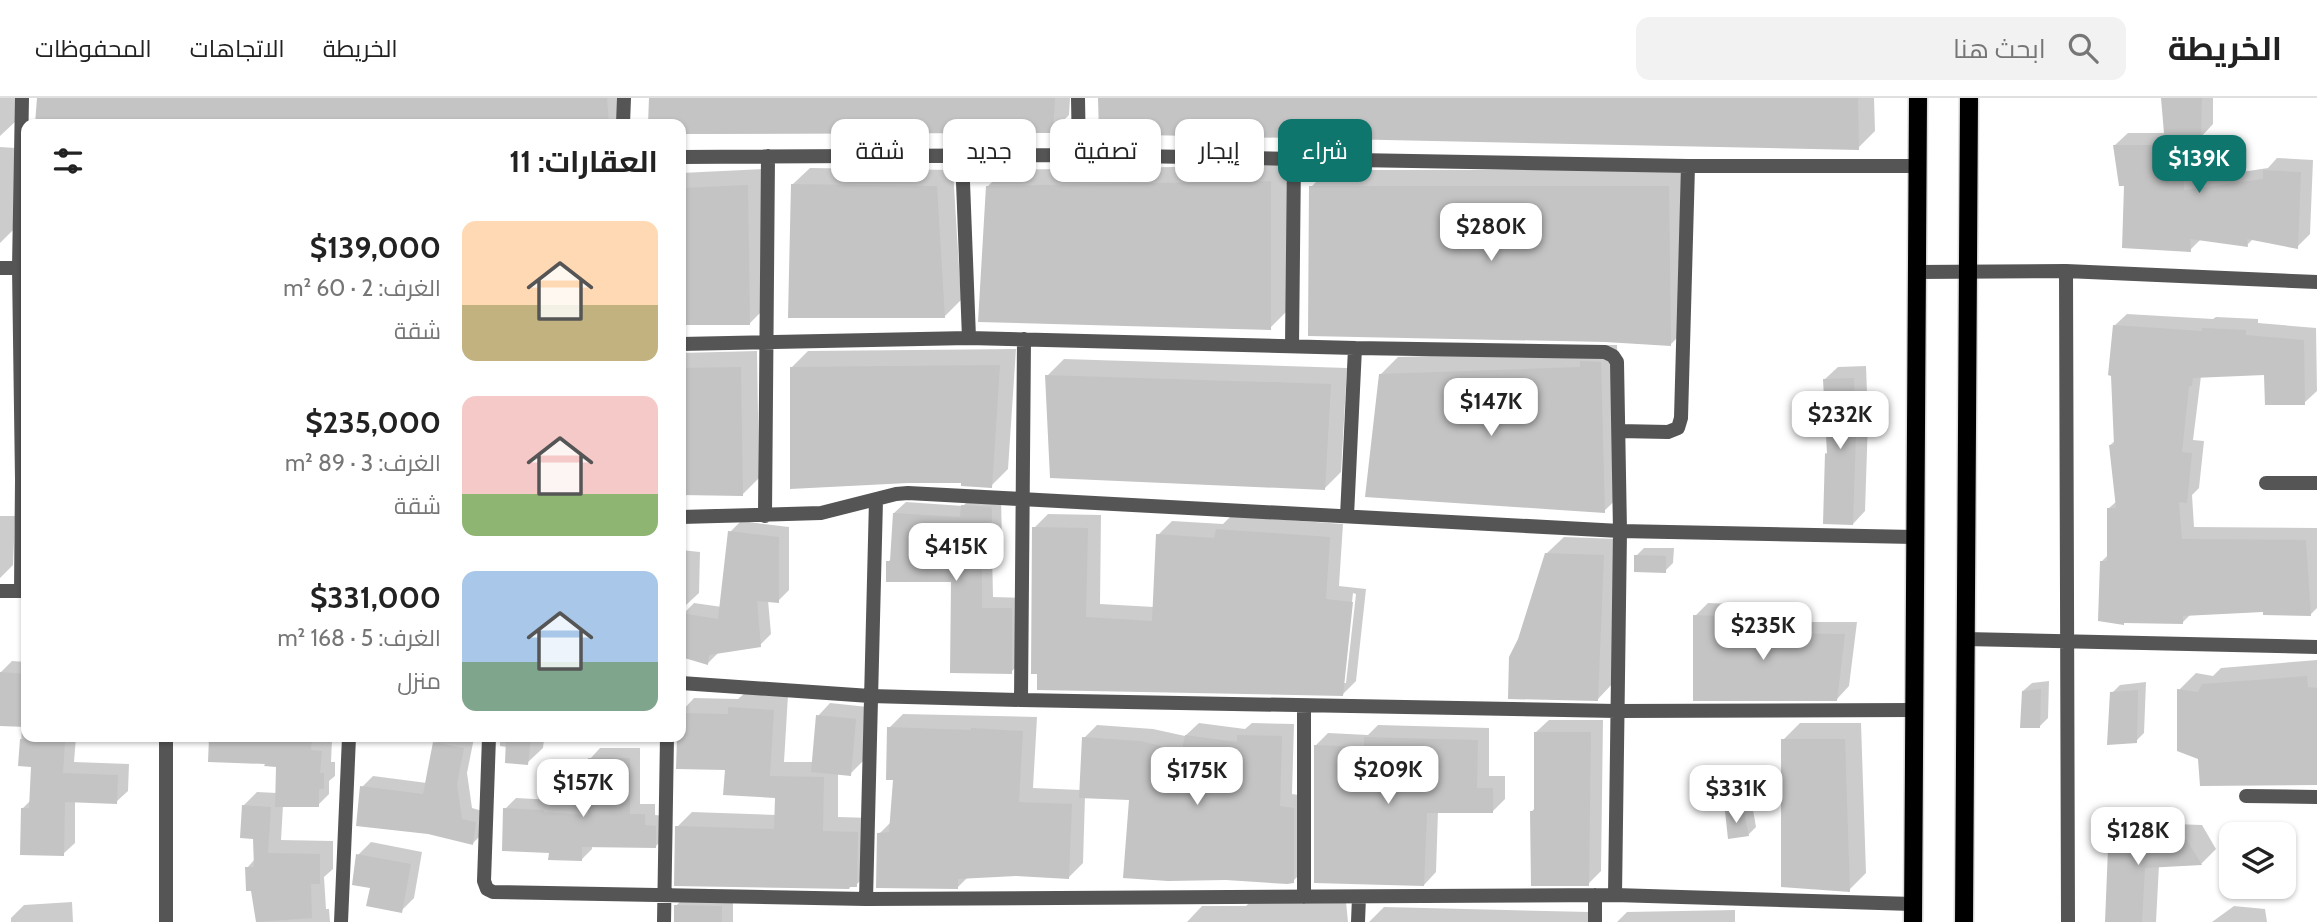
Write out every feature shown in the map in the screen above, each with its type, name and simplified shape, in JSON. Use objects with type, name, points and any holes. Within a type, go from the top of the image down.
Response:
[{"type":"main road","points":[[1913,922],[1918,98]]},
{"type":"main road","points":[[1964,922],[1969,98]]},
{"type":"street","points":[[22,98],[23,119]]},
{"type":"street","points":[[623,119],[624,98]]},
{"type":"street","points":[[1078,98],[1078,119]]},
{"type":"street","points":[[765,516],[768,156]]},
{"type":"street","points":[[686,157],[943,156]]},
{"type":"street","points":[[1161,157],[1278,159]]},
{"type":"street","points":[[1372,160],[1688,166],[1917,166]]},
{"type":"street","points":[[1619,431],[1668,432],[1678,428],[1681,418],[1688,166]]},
{"type":"street","points":[[962,182],[969,338]]},
{"type":"street","points":[[1292,346],[1294,182]]},
{"type":"street","points":[[0,268],[21,268]]},
{"type":"street","points":[[2066,271],[2068,922]]},
{"type":"street","points":[[1916,272],[2066,271],[2317,282]]},
{"type":"street","points":[[686,344],[969,338],[1605,352],[1613,356],[1617,362],[1620,531],[1615,711],[1615,895]]},
{"type":"street","points":[[1021,700],[1024,339]]},
{"type":"street","points":[[1347,516],[1355,348]]},
{"type":"street","points":[[2266,483],[2317,483]]},
{"type":"street","points":[[686,517],[821,513],[908,493],[1620,531],[1914,537]]},
{"type":"street","points":[[866,899],[876,500]]},
{"type":"street","points":[[0,591],[21,591]]},
{"type":"street","points":[[1965,639],[2317,647]]},
{"type":"street","points":[[686,683],[870,696],[1021,700],[1615,711],[1915,710]]},
{"type":"street","points":[[1304,706],[1304,897]]},
{"type":"street","points":[[166,742],[166,922]]},
{"type":"street","points":[[341,922],[349,742]]},
{"type":"street","points":[[489,742],[484,881],[490,891],[866,899],[1615,895],[1913,904]]},
{"type":"street","points":[[664,922],[667,742]]},
{"type":"street","points":[[2246,796],[2317,797]]},
{"type":"street","points":[[1595,895],[1595,922]]},
{"type":"street","points":[[1358,922],[1359,897]]},
{"type":"building","points":[[37,98],[607,98],[609,119],[35,119]]},
{"type":"building","points":[[649,98],[1055,98],[1050,133],[1036,133],[1036,119],[943,119],[943,133],[929,133],[929,119],[831,119],[831,134],[686,134],[686,119],[648,119]]},
{"type":"building","points":[[1098,98],[1858,98],[1859,150],[1372,140],[1372,119],[1278,119],[1278,138],[1264,137],[1264,119],[1175,119],[1175,136],[1161,135],[1161,119],[1099,119]]},
{"type":"building","points":[[2161,98],[2202,98],[2201,139],[2185,138],[2184,190],[2263,179],[2263,170],[2301,172],[2298,249],[2247,239],[2248,247],[2190,239],[2191,252],[2122,248],[2124,186],[2119,186],[2113,145],[2165,145]]},
{"type":"building","points":[[1271,181],[1271,330],[978,322],[986,186]]},
{"type":"building","points":[[791,184],[937,186],[945,318],[788,318]]},
{"type":"building","points":[[748,185],[750,325],[686,325],[686,188]]},
{"type":"building","points":[[1309,186],[1669,186],[1671,346],[1605,342],[1308,336]]},
{"type":"building","points":[[2113,325],[2202,331],[2202,328],[2246,330],[2246,335],[2304,340],[2305,405],[2265,405],[2264,375],[2193,378],[2192,386],[2189,386],[2182,452],[2192,453],[2187,503],[2179,502],[2182,539],[2306,540],[2311,616],[2263,615],[2263,612],[2183,616],[2183,624],[2124,625],[2098,621],[2100,561],[2107,561],[2107,508],[2116,508],[2109,445],[2114,445],[2111,376],[2108,375]]},
{"type":"building","points":[[1580,361],[1601,362],[1605,513],[1365,497],[1379,374],[1580,367]]},
{"type":"building","points":[[1000,365],[992,488],[961,486],[961,483],[908,483],[790,489],[790,367]]},
{"type":"building","points":[[741,367],[743,496],[686,495],[686,368]]},
{"type":"building","points":[[1045,375],[1331,384],[1325,490],[1050,478]]},
{"type":"building","points":[[1854,378],[1856,433],[1853,525],[1823,524],[1825,453],[1827,454],[1823,379]]},
{"type":"building","points":[[961,505],[991,507],[992,510],[991,555],[982,555],[982,608],[1012,608],[1012,674],[950,673],[951,582],[886,582],[886,561],[890,561],[893,513],[960,517]]},
{"type":"building","points":[[1032,527],[1088,528],[1086,617],[1152,621],[1156,534],[1214,538],[1216,529],[1330,537],[1326,599],[1353,602],[1343,696],[1037,690],[1037,674],[1031,674]]},
{"type":"building","points":[[728,531],[779,537],[779,603],[757,601],[761,647],[709,655],[708,665],[686,658],[686,614],[718,619]]},
{"type":"building","points":[[1545,553],[1604,555],[1598,701],[1508,699],[1509,657],[1518,639]]},
{"type":"building","points":[[1634,555],[1666,556],[1666,573],[1634,572]]},
{"type":"building","points":[[1693,615],[1776,618],[1775,633],[1845,634],[1837,701],[1693,701]]},
{"type":"building","points":[[0,672],[21,674],[21,727],[0,726]]},
{"type":"building","points":[[2307,676],[2308,687],[2317,688],[2317,785],[2200,786],[2198,759],[2177,751],[2177,689],[2198,692],[2202,684]]},
{"type":"building","points":[[2041,689],[2040,728],[2020,728],[2022,691]]},
{"type":"building","points":[[2138,690],[2137,743],[2107,745],[2110,692]]},
{"type":"building","points":[[728,707],[774,710],[770,776],[824,777],[823,831],[858,832],[857,887],[674,886],[675,826],[774,829],[775,798],[723,795],[725,770],[676,769],[677,742],[686,742],[686,713],[728,714]]},
{"type":"building","points":[[816,715],[856,719],[851,776],[811,772]]},
{"type":"building","points":[[887,727],[1023,731],[1019,802],[1072,804],[1069,879],[1016,876],[958,879],[958,889],[876,888],[877,833],[889,832],[893,780],[886,780]]},
{"type":"building","points":[[1534,732],[1591,732],[1589,886],[1531,886],[1530,811],[1534,811]]},
{"type":"building","points":[[1185,735],[1237,742],[1237,735],[1282,736],[1280,806],[1294,808],[1294,883],[1123,878],[1129,800],[1079,798],[1082,737],[1140,741],[1182,751]]},
{"type":"building","points":[[1364,737],[1478,740],[1477,788],[1493,788],[1493,813],[1427,813],[1424,886],[1314,883],[1314,745],[1364,747]]},
{"type":"building","points":[[20,739],[21,742],[65,742],[63,773],[118,775],[117,804],[65,802],[64,856],[20,855],[21,808],[29,808],[31,767],[18,766]]},
{"type":"building","points":[[1781,739],[1845,739],[1850,892],[1781,887]]},
{"type":"building","points":[[209,742],[312,742],[311,750],[322,751],[320,773],[324,773],[324,789],[319,789],[319,807],[275,807],[276,767],[264,766],[265,764],[208,762]]},
{"type":"building","points":[[433,742],[464,748],[457,784],[462,819],[476,822],[473,845],[428,834],[356,826],[360,786],[423,794]]},
{"type":"building","points":[[506,742],[530,742],[528,765],[505,763]]},
{"type":"building","points":[[588,758],[630,758],[630,814],[645,814],[645,825],[656,826],[656,848],[582,847],[582,861],[548,860],[549,853],[502,851],[503,808],[588,815]]},
{"type":"building","points":[[242,805],[271,807],[268,853],[320,854],[320,884],[311,884],[312,918],[256,922],[251,891],[246,891],[245,867],[254,867],[253,839],[240,838]]},
{"type":"building","points":[[1725,811],[1744,812],[1749,836],[1728,839]]},
{"type":"building","points":[[2144,822],[2144,833],[2161,832],[2159,838],[2186,839],[2202,865],[2145,868],[2142,922],[2105,922],[2109,824]]},
{"type":"building","points":[[356,854],[411,864],[402,913],[366,906],[370,888],[352,885]]},
{"type":"building","points":[[674,905],[722,906],[722,922],[674,922]]}]
